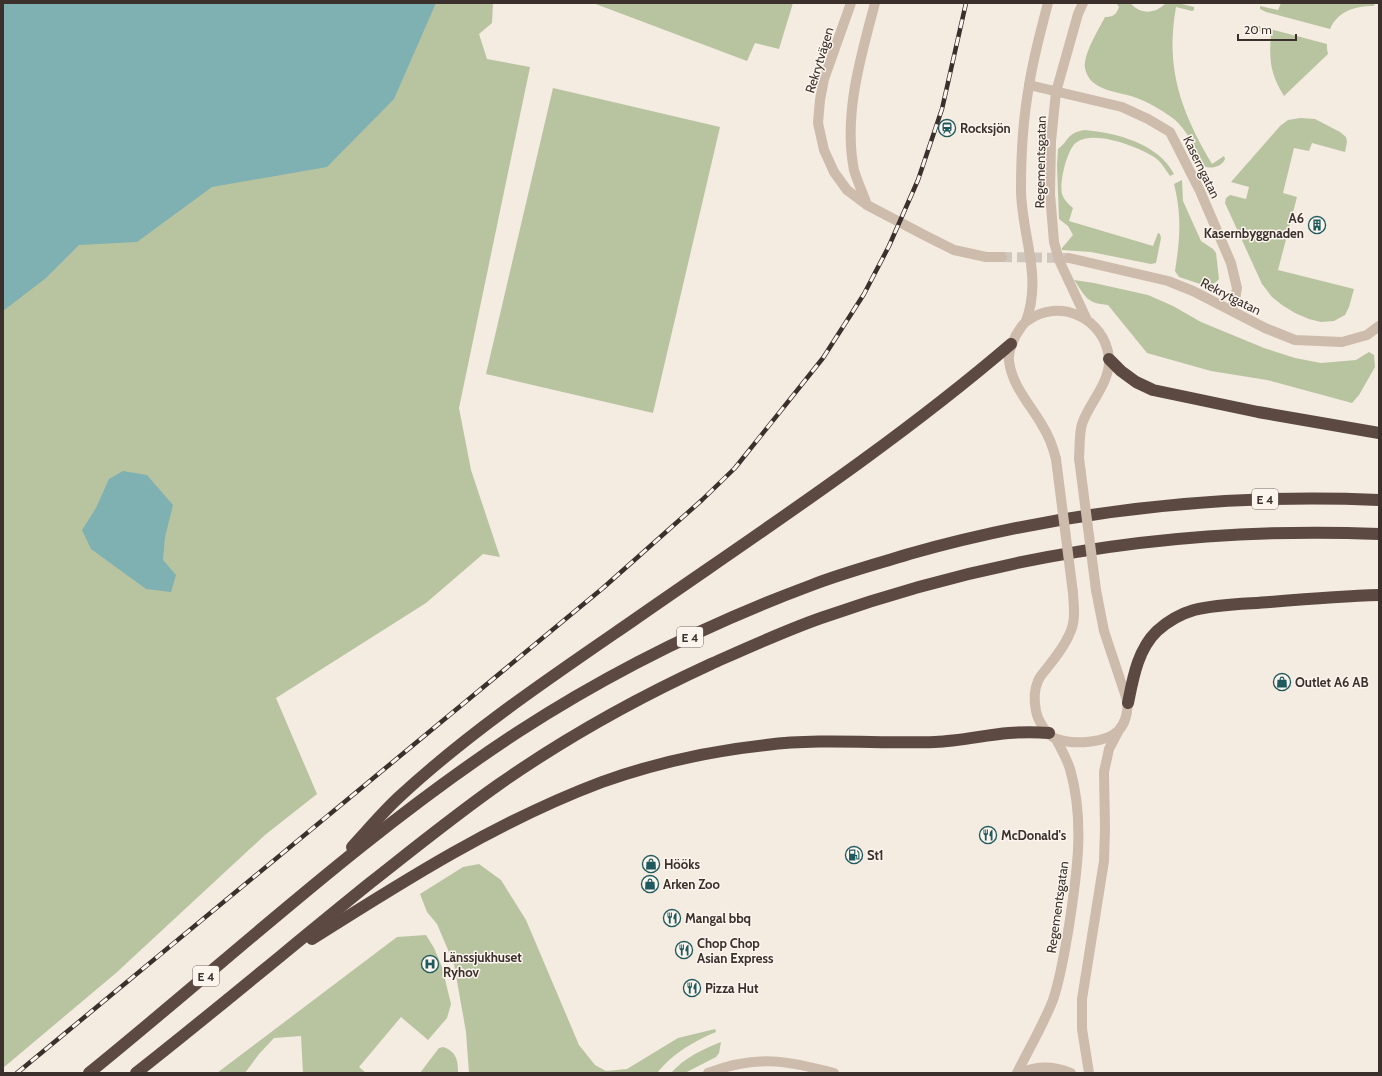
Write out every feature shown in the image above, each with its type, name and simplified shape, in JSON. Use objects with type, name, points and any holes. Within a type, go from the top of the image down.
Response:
[{"type":"highway","points":[[323,878],[397,799],[464,742],[562,670],[852,469],[933,409],[1011,344]]},
{"type":"highway","points":[[1109,359],[1121,372],[1153,390],[1258,412],[1379,433]]},
{"type":"highway","name":"E 4","points":[[89,1073],[323,878],[410,808],[515,734],[559,706],[612,677],[668,648],[753,609],[813,584],[886,561],[953,542],[1030,525],[1152,507],[1256,499],[1379,500]]},
{"type":"highway","name":"E 4","points":[[136,1073],[450,819],[499,784],[550,750],[609,715],[677,680],[756,644],[819,618],[888,595],[998,566],[1082,550],[1132,543],[1234,534],[1286,532],[1379,534]]},
{"type":"highway","points":[[1128,703],[1139,659],[1147,644],[1156,632],[1167,622],[1180,615],[1193,610],[1228,605],[1379,595]]},
{"type":"highway","points":[[262,970],[417,873],[486,834],[528,813],[570,795],[631,772],[702,755],[768,744],[833,741],[935,742],[1009,733],[1052,736]]},
{"type":"street","name":"Rekrytvägen","points":[[851,3],[824,79],[820,100],[818,124],[824,150],[834,172],[847,190],[867,204],[926,236],[954,250],[986,257],[1002,257]]},
{"type":"street","points":[[867,204],[854,171],[851,143],[852,100],[875,3]]},
{"type":"street","name":"Regementsgatan","points":[[1017,1073],[1043,1023],[1053,999],[1060,976],[1077,872],[1079,827],[1070,768],[1052,736],[1040,723],[1036,712],[1034,696],[1038,681],[1070,635],[1075,618],[1056,459],[1051,443],[1043,426],[1015,383],[1010,371],[1009,359],[1011,344],[1026,321],[1031,308],[1033,293],[1033,278],[1021,190],[1023,136],[1029,85],[1048,3]]},
{"type":"street","name":"Regementsgatan","points":[[1083,3],[1078,14],[1056,92],[1051,141],[1050,194],[1054,242],[1059,260],[1087,320]]},
{"type":"street","name":"Kaserngatan","points":[[1029,85],[1122,107],[1148,119],[1170,132],[1200,191],[1231,263],[1237,288],[1235,300],[1231,310]]},
{"type":"street","name":"Rekrytgatan","points":[[1069,258],[1168,281],[1193,291],[1265,328],[1295,340],[1342,342],[1367,335],[1379,326]]},
{"type":"street","points":[[1026,321],[1053,311],[1065,311],[1087,320],[1096,327],[1105,342],[1109,359],[1107,373],[1101,387],[1088,409],[1081,426],[1079,458],[1096,590],[1104,631],[1112,657],[1124,686],[1128,703],[1127,713],[1123,725],[1109,750],[1104,772],[1104,861],[1082,999],[1082,1029],[1090,1073]]},
{"type":"street","points":[[1052,736],[1069,742],[1088,742],[1105,739],[1118,732]]},
{"type":"street","points":[[708,1073],[723,1067],[746,1062],[767,1060],[802,1064],[834,1073]]},
{"type":"street","points":[[1021,1073],[1042,1067],[1057,1068],[1071,1073]]},
{"type":"green space","points":[[3,3],[493,3],[492,23],[479,34],[487,59],[530,67],[459,408],[471,470],[500,557],[483,554],[426,603],[276,698],[317,794],[265,835],[116,973],[3,1068]]},
{"type":"green space","points":[[593,3],[793,3],[779,49],[755,43],[747,61]]},
{"type":"green space","points":[[1116,3],[1130,3],[1139,10],[1148,12],[1162,7],[1166,3],[1178,3],[1194,7],[1194,10],[1192,11],[1176,7],[1173,29],[1174,70],[1184,108],[1201,145],[1212,164],[1224,156],[1225,159],[1220,165],[1212,168],[1203,165],[1191,140],[1179,124],[1165,112],[1134,97],[1102,88],[1092,82],[1089,78],[1085,68],[1086,56],[1105,17],[1110,17],[1117,12],[1119,7]]},
{"type":"green space","points":[[1281,3],[1375,3],[1374,6],[1360,7],[1342,14],[1333,23],[1330,29],[1266,12],[1260,9],[1260,6],[1278,10]]},
{"type":"green space","points":[[1255,25],[1327,44],[1328,54],[1284,96],[1273,73],[1270,51],[1271,34],[1253,30]]},
{"type":"green space","points":[[553,88],[720,127],[653,413],[486,374]]},
{"type":"green space","points":[[1300,118],[1315,119],[1340,132],[1346,137],[1347,142],[1345,152],[1312,143],[1309,151],[1294,148],[1283,193],[1297,197],[1278,270],[1354,289],[1345,315],[1334,321],[1321,322],[1309,319],[1295,313],[1272,297],[1262,284],[1225,203],[1226,198],[1230,195],[1246,199],[1249,187],[1231,182],[1280,126],[1288,120]]},
{"type":"green space","points":[[1085,130],[1123,137],[1147,147],[1158,154],[1167,163],[1174,174],[1170,176],[1163,165],[1147,153],[1116,141],[1094,138],[1077,142],[1073,146],[1067,158],[1063,174],[1061,189],[1062,194],[1066,202],[1073,208],[1069,221],[1153,246],[1158,233],[1160,234],[1161,238],[1156,263],[1151,264],[1091,252],[1062,250],[1073,235],[1068,226],[1059,219],[1057,165],[1058,149],[1071,135]]},
{"type":"green space","points":[[1182,180],[1183,201],[1201,241],[1213,249],[1216,253],[1219,279],[1213,284],[1206,286],[1179,277],[1175,271],[1178,248],[1179,217],[1174,184]]},
{"type":"green space","points":[[1074,280],[1148,295],[1173,306],[1201,322],[1264,348],[1295,358],[1321,363],[1356,360],[1369,352],[1374,355],[1375,367],[1359,395],[1352,403],[1267,380],[1211,371],[1147,353],[1108,305],[1091,301],[1084,295]]},
{"type":"green space","points":[[479,864],[501,880],[526,920],[579,1045],[595,1065],[606,1071],[627,1069],[678,1038],[715,1029],[716,1032],[676,1054],[657,1073],[469,1073],[466,1032],[454,964],[437,924],[427,912],[420,894],[463,867]]},
{"type":"green space","points":[[426,935],[434,948],[442,967],[451,1004],[447,1018],[428,1040],[401,1017],[359,1067],[366,1073],[303,1073],[301,1036],[274,1038],[259,1054],[245,1073],[217,1073],[397,937]]},
{"type":"green space","points":[[721,1042],[719,1053],[716,1057],[685,1073],[671,1073],[694,1054]]},
{"type":"green space","points":[[443,1047],[451,1051],[455,1057],[458,1073],[420,1073],[439,1048]]},
{"type":"water","points":[[3,3],[436,3],[394,99],[327,167],[212,187],[137,242],[79,245],[46,278],[3,311]]},
{"type":"water","points":[[123,471],[147,475],[173,505],[165,537],[163,560],[176,575],[171,592],[146,589],[91,549],[82,530],[96,508],[109,479]]},
{"type":"tunnel","points":[[1002,257],[1069,258]]},
{"type":"railway","points":[[17,1073],[603,588],[702,500],[735,468],[823,358],[864,294],[889,246],[918,180],[942,109],[966,3]]},
{"type":"place","name":"Rocksjön","points":[[947,128]]},
{"type":"place","name":"A6 Kasernbyggnaden","points":[[1317,225]]},
{"type":"place","name":"Outlet A6 AB","points":[[1282,682]]},
{"type":"place","name":"McDonald's","points":[[988,835]]},
{"type":"place","name":"St1","points":[[854,855]]},
{"type":"place","name":"Hööks","points":[[651,864]]},
{"type":"place","name":"Arken Zoo","points":[[650,884]]},
{"type":"place","name":"Mangal bbq","points":[[672,918]]},
{"type":"place","name":"Chop Chop Asian Express","points":[[684,950]]},
{"type":"place","name":"Länssjukhuset Ryhov","points":[[430,964]]},
{"type":"place","name":"Pizza Hut","points":[[692,988]]}]
